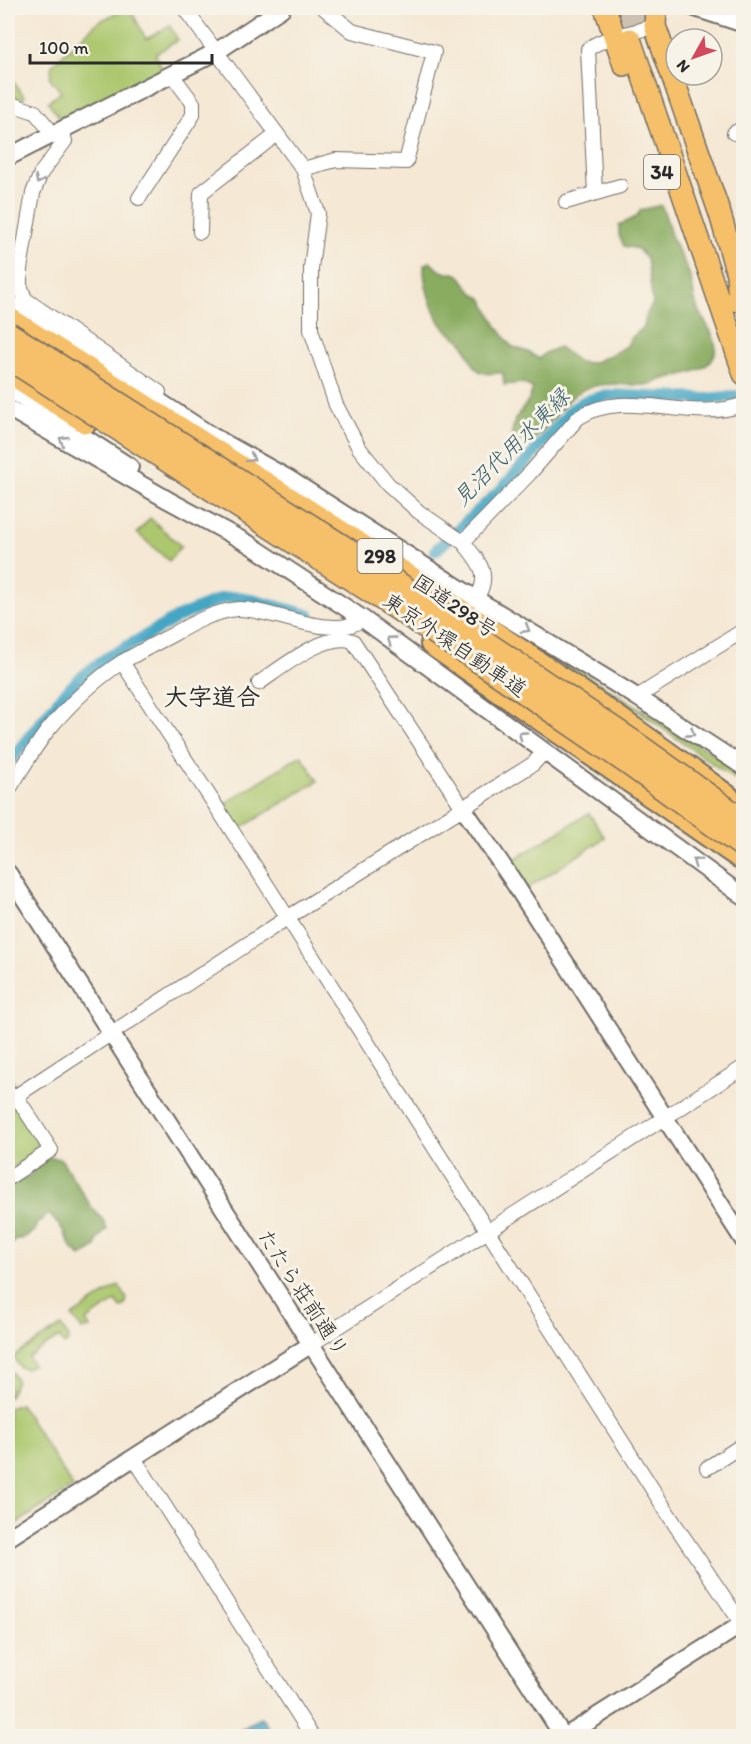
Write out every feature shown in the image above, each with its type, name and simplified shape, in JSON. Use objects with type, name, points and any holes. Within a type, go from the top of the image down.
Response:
[{"type":"highway","name":"国道298号","points":[[19,308],[358,542],[576,687],[744,808]]},
{"type":"highway","name":"東京外環自動車道","points":[[8,334],[360,558],[638,746],[744,822]]},
{"type":"highway","name":"東京外環自動車道","points":[[8,357],[486,665],[626,761],[744,846]]},
{"type":"highway","name":"国道298号","points":[[8,371],[478,674],[744,860]]},
{"type":"highway","name":"298","points":[[576,687],[648,729],[744,795]]},
{"type":"highway","name":"298","points":[[551,725],[744,872]]},
{"type":"main road","name":"34","points":[[605,8],[640,29],[720,214],[737,274],[737,317],[744,374]]},
{"type":"main road","name":"34","points":[[640,29],[737,317]]},
{"type":"street","points":[[184,8],[303,169],[318,213],[311,268],[311,330],[336,405],[359,448],[388,484],[419,512],[463,542],[482,569],[483,588],[472,605]]},
{"type":"street","points":[[8,158],[216,52],[282,8]]},
{"type":"street","points":[[303,169],[336,160],[406,162],[434,52],[352,31],[324,8]]},
{"type":"street","points":[[695,8],[744,24]]},
{"type":"street","points":[[595,193],[588,49],[640,29]]},
{"type":"street","points":[[138,198],[193,116],[193,103],[172,75]]},
{"type":"street","points":[[8,103],[35,112],[65,141],[41,174],[33,193],[20,269],[19,308],[184,409],[212,436]]},
{"type":"street","points":[[200,232],[201,193],[277,134]]},
{"type":"street","points":[[566,202],[620,186]]},
{"type":"street","points":[[8,302],[212,436],[289,479],[472,605],[638,697],[744,767]]},
{"type":"street","points":[[8,388],[441,668],[545,751],[744,897]]},
{"type":"street","points":[[463,542],[530,473],[568,427],[588,411],[605,406],[623,405],[711,411],[744,404]]},
{"type":"street","points":[[8,408],[249,544]]},
{"type":"street","points":[[8,791],[47,732],[73,703],[122,663],[188,626],[221,612],[241,609],[310,624],[337,627],[349,626],[363,619]]},
{"type":"street","points":[[638,697],[744,630]]},
{"type":"street","points":[[259,683],[314,646],[347,639],[353,641],[511,878],[744,1241]]},
{"type":"street","points":[[122,663],[676,1526],[743,1624],[564,1737]]},
{"type":"street","points":[[8,1178],[51,1150],[16,1096],[287,918],[533,764],[545,751]]},
{"type":"street","name":"たたら荘前通り","points":[[8,873],[564,1737]]},
{"type":"street","points":[[8,1538],[744,1067]]},
{"type":"street","points":[[707,1468],[744,1444]]},
{"type":"street","points":[[134,1458],[312,1737]]},
{"type":"green space","points":[[130,8],[146,39],[170,26],[178,40],[155,54],[164,71],[62,121],[48,102],[61,92],[50,78],[52,65],[98,22]]},
{"type":"green space","points":[[8,75],[25,97],[20,100],[8,96]]},
{"type":"green space","points":[[661,205],[673,240],[690,276],[697,308],[715,342],[716,348],[712,360],[694,372],[649,385],[611,384],[584,389],[570,399],[536,438],[523,441],[511,436],[515,419],[529,400],[533,388],[522,383],[504,385],[503,373],[486,374],[478,370],[461,341],[449,333],[435,314],[427,289],[424,265],[430,262],[437,269],[460,276],[472,292],[482,298],[498,328],[511,346],[539,359],[545,353],[559,347],[579,362],[592,363],[627,346],[630,339],[644,327],[647,313],[653,304],[647,260],[638,249],[624,246],[619,235],[619,225],[636,217],[641,210]]},
{"type":"green space","points":[[150,518],[181,546],[169,561],[137,533]]},
{"type":"green space","points":[[486,612],[743,773],[743,785],[618,697],[503,631]]},
{"type":"green space","points":[[301,755],[318,781],[238,830],[221,806]]},
{"type":"green space","points":[[589,813],[605,838],[525,890],[508,863]]},
{"type":"green space","points":[[8,1075],[18,1089],[9,1096],[38,1141],[36,1151],[8,1170]]},
{"type":"green space","points":[[48,1157],[61,1159],[107,1229],[97,1240],[96,1247],[81,1257],[71,1247],[63,1230],[49,1214],[37,1223],[34,1232],[17,1239],[8,1248],[8,1187],[29,1176]]},
{"type":"green space","points":[[119,1285],[127,1299],[125,1305],[121,1308],[116,1301],[86,1321],[90,1328],[82,1330],[72,1316]]},
{"type":"green space","points":[[61,1326],[69,1338],[68,1342],[64,1345],[59,1337],[28,1357],[33,1365],[26,1369],[20,1367],[13,1357]]},
{"type":"green space","points":[[8,1367],[17,1381],[8,1398]]},
{"type":"green space","points":[[20,1404],[73,1487],[8,1529],[8,1408]]},
{"type":"water","points":[[261,1717],[273,1734],[231,1736]]},
{"type":"waterway","name":"見沼代用水東縁","points":[[435,551],[502,489],[573,409],[585,401],[608,395],[707,399],[735,396]]},
{"type":"waterway","name":"見沼代用水東縁","points":[[8,763],[62,696],[78,680],[102,661],[178,617],[223,598],[240,597],[309,615]]},
{"type":"tunnel","points":[[619,8],[630,39]]},
{"type":"tunnel","points":[[635,8],[645,34]]},
{"type":"district","name":"大字道合","points":[[212,697]]}]
